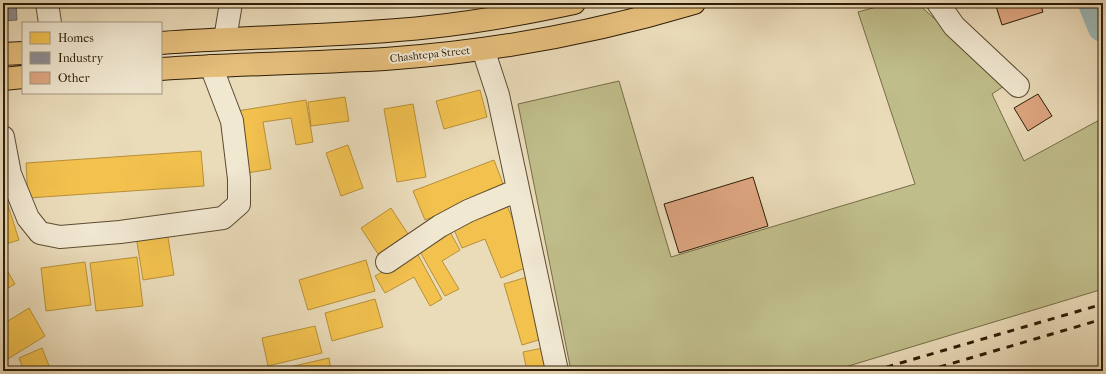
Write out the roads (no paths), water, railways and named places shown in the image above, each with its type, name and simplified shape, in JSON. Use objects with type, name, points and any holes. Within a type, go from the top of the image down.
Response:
[{"type":"main road","points":[[162,43],[331,35],[430,27],[531,12],[574,3]]},
{"type":"main road","name":"Chashtepa Street","points":[[162,69],[386,59],[483,49],[608,26],[694,3]]},
{"type":"main road","points":[[3,54],[22,53]]},
{"type":"main road","points":[[3,79],[22,78]]},
{"type":"street","points":[[47,3],[50,22]]},
{"type":"street","points":[[225,39],[231,3]]},
{"type":"street","points":[[938,3],[954,26],[1018,86]]},
{"type":"street","points":[[483,49],[498,95],[558,371]]},
{"type":"street","points":[[3,136],[10,174],[28,218],[40,233],[60,237],[120,232],[223,218],[239,204],[239,179],[232,121],[211,66]]},
{"type":"street","points":[[388,262],[440,226],[468,211],[518,190]]},
{"type":"waterway","points":[[1088,3],[1099,30],[1103,32]]},
{"type":"railway","points":[[873,371],[1103,304]]},
{"type":"railway","points":[[926,371],[1103,319]]}]
